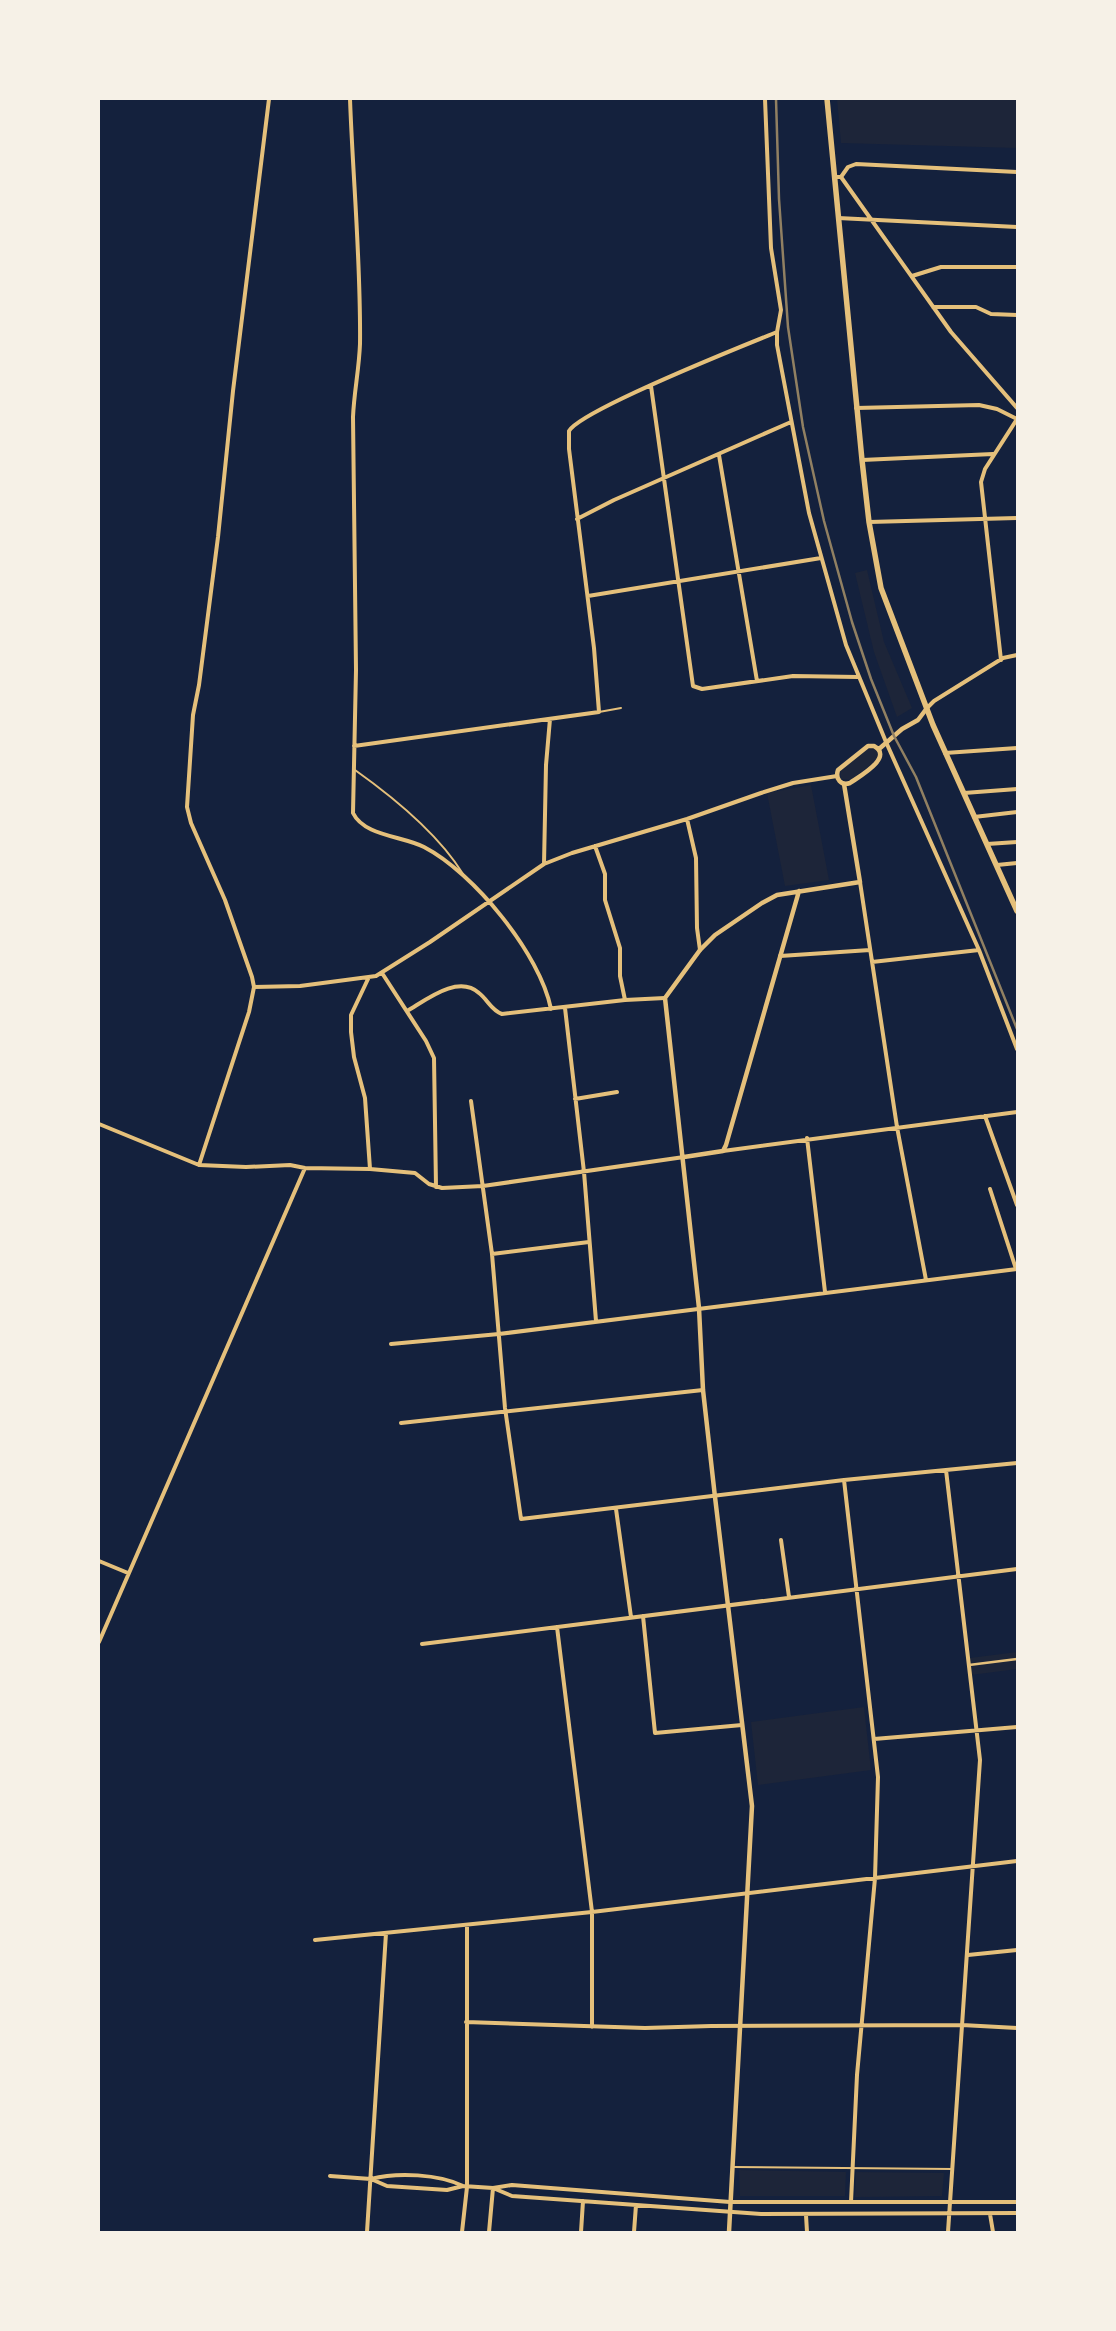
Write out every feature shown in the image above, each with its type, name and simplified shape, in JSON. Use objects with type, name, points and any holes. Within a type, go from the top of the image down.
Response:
[{"type":"main road","points":[[828,99],[838,177],[838,218],[856,408],[869,522],[883,596],[926,708],[1017,911]]},
{"type":"street","points":[[199,1165],[249,1012],[254,987],[225,900],[191,823],[188,808],[193,715],[199,685],[218,537],[233,391],[269,99]]},
{"type":"street","points":[[350,99],[360,334],[358,381],[353,417],[356,617],[352,809],[359,821],[376,831],[422,846],[464,875],[520,942],[546,988],[551,1009]]},
{"type":"street","points":[[764,99],[770,229],[781,310],[777,332],[778,352],[791,422],[821,558],[839,626],[858,677],[886,742],[979,950],[1017,1049]]},
{"type":"street","points":[[1017,172],[856,164],[848,166],[838,177],[850,187],[871,220],[968,353],[1017,408]]},
{"type":"street","points":[[838,218],[1017,226]]},
{"type":"street","points":[[912,276],[941,267],[1017,267]]},
{"type":"street","points":[[933,307],[976,307],[992,314],[1017,315]]},
{"type":"street","points":[[354,746],[599,712],[588,596],[568,434],[570,428],[579,421],[651,386],[777,332]]},
{"type":"street","points":[[651,386],[692,684],[702,689],[793,676],[858,677]]},
{"type":"street","points":[[856,408],[979,405],[997,409],[1017,419],[994,454],[982,478],[1001,660]]},
{"type":"street","points":[[578,519],[791,422]]},
{"type":"street","points":[[862,460],[994,454]]},
{"type":"street","points":[[719,455],[757,681]]},
{"type":"street","points":[[869,522],[1017,518]]},
{"type":"street","points":[[588,596],[678,583],[821,558]]},
{"type":"street","points":[[879,749],[902,730],[918,720],[926,708],[934,701],[1001,660],[1017,654]]},
{"type":"street","points":[[544,864],[546,765],[550,719]]},
{"type":"street","points":[[874,746],[879,749],[881,755],[879,761],[850,783],[844,784],[836,776],[840,768],[865,748],[874,746]]},
{"type":"street","points":[[946,753],[1017,748]]},
{"type":"street","points":[[254,987],[300,986],[368,978],[382,973],[544,864],[777,788],[836,776]]},
{"type":"street","points":[[844,784],[898,1127],[926,1280]]},
{"type":"street","points":[[964,793],[1017,789]]},
{"type":"street","points":[[974,817],[1017,812]]},
{"type":"street","points":[[686,819],[696,858],[697,928],[700,950]]},
{"type":"street","points":[[987,844],[1017,842]]},
{"type":"street","points":[[595,846],[605,874],[605,900],[620,948],[620,976],[625,1000]]},
{"type":"street","points":[[997,866],[1017,863]]},
{"type":"street","points":[[729,2232],[731,2167],[752,1806],[714,1497],[703,1390],[699,1308],[684,1157],[665,998],[700,950],[730,924],[770,899],[777,895],[860,882]]},
{"type":"street","points":[[723,1151],[799,891]]},
{"type":"street","points":[[1010,894],[1017,893]]},
{"type":"street","points":[[780,956],[870,950]]},
{"type":"street","points":[[872,962],[979,950]]},
{"type":"street","points":[[382,973],[434,1058],[436,1187]]},
{"type":"street","points":[[368,978],[352,1015],[351,1032],[354,1057],[365,1098],[370,1169]]},
{"type":"street","points":[[407,1011],[458,986],[472,988],[480,993],[492,1008],[502,1014],[625,1000],[665,998]]},
{"type":"street","points":[[565,1008],[584,1172],[596,1321]]},
{"type":"street","points":[[575,1100],[617,1092]]},
{"type":"street","points":[[471,1101],[484,1186],[506,1413],[521,1519],[844,1480],[1017,1463]]},
{"type":"street","points":[[99,1124],[199,1165],[246,1167],[290,1165],[305,1168],[370,1169],[415,1174],[428,1184],[436,1187],[484,1186],[807,1138],[1017,1112]]},
{"type":"street","points":[[985,1116],[1017,1205]]},
{"type":"street","points":[[807,1138],[825,1292]]},
{"type":"street","points":[[99,1642],[305,1168]]},
{"type":"street","points":[[392,1344],[499,1334],[1017,1269],[990,1189]]},
{"type":"street","points":[[492,1254],[589,1242]]},
{"type":"street","points":[[401,1423],[703,1390]]},
{"type":"street","points":[[946,1470],[960,1576],[980,1770],[948,2232]]},
{"type":"street","points":[[844,1480],[878,1777],[875,1878],[861,2026],[851,2169],[851,2202]]},
{"type":"street","points":[[616,1509],[631,1617]]},
{"type":"street","points":[[781,1540],[789,1597]]},
{"type":"street","points":[[99,1561],[128,1574]]},
{"type":"street","points":[[422,1644],[1017,1569]]},
{"type":"street","points":[[643,1616],[654,1733],[742,1725]]},
{"type":"street","points":[[557,1627],[592,1912],[592,2027]]},
{"type":"street","points":[[969,1665],[1017,1659]]},
{"type":"street","points":[[874,1739],[1017,1727]]},
{"type":"street","points":[[315,1940],[592,1912],[1017,1860]]},
{"type":"street","points":[[462,2232],[465,2186],[467,1924]]},
{"type":"street","points":[[367,2232],[386,1933]]},
{"type":"street","points":[[968,1955],[1017,1950]]},
{"type":"street","points":[[466,2022],[645,2028],[962,2025],[1017,2028]]},
{"type":"street","points":[[330,2176],[371,2179],[387,2175],[448,2179],[465,2186]]},
{"type":"street","points":[[371,2179],[387,2186],[447,2190],[465,2186],[494,2188],[512,2185],[730,2202],[1017,2202]]},
{"type":"street","points":[[494,2188],[512,2196],[730,2212],[806,2215],[1017,2213]]},
{"type":"street","points":[[489,2232],[494,2188]]},
{"type":"street","points":[[581,2232],[582,2201]]},
{"type":"street","points":[[634,2232],[636,2205]]},
{"type":"street","points":[[990,2214],[993,2232]]},
{"type":"street","points":[[806,2215],[807,2232]]},
{"type":"lane","points":[[599,712],[621,708]]},
{"type":"lane","points":[[354,769],[377,786],[424,829],[448,853],[464,875]]},
{"type":"lane","points":[[731,2167],[953,2170]]},
{"type":"shaded area","points":[[837,99],[1017,99],[1017,148],[841,143]]},
{"type":"shaded area","points":[[867,570],[884,642],[912,708],[897,717],[874,652],[855,573]]},
{"type":"shaded area","points":[[874,748],[879,754],[877,760],[851,780],[841,779],[840,770],[868,749]]},
{"type":"shaded area","points":[[811,785],[829,880],[785,886],[767,793]]},
{"type":"shaded area","points":[[1017,1652],[1017,1669],[971,1675],[970,1658]]},
{"type":"shaded area","points":[[864,1707],[871,1770],[758,1785],[751,1722]]},
{"type":"shaded area","points":[[739,2170],[846,2172],[845,2196],[740,2196]]},
{"type":"shaded area","points":[[856,2172],[944,2173],[942,2196],[855,2197]]},
{"type":"railway","points":[[776,99],[779,199],[788,327],[803,427],[824,521],[852,622],[871,679],[894,736],[916,777],[1017,1029]]}]
